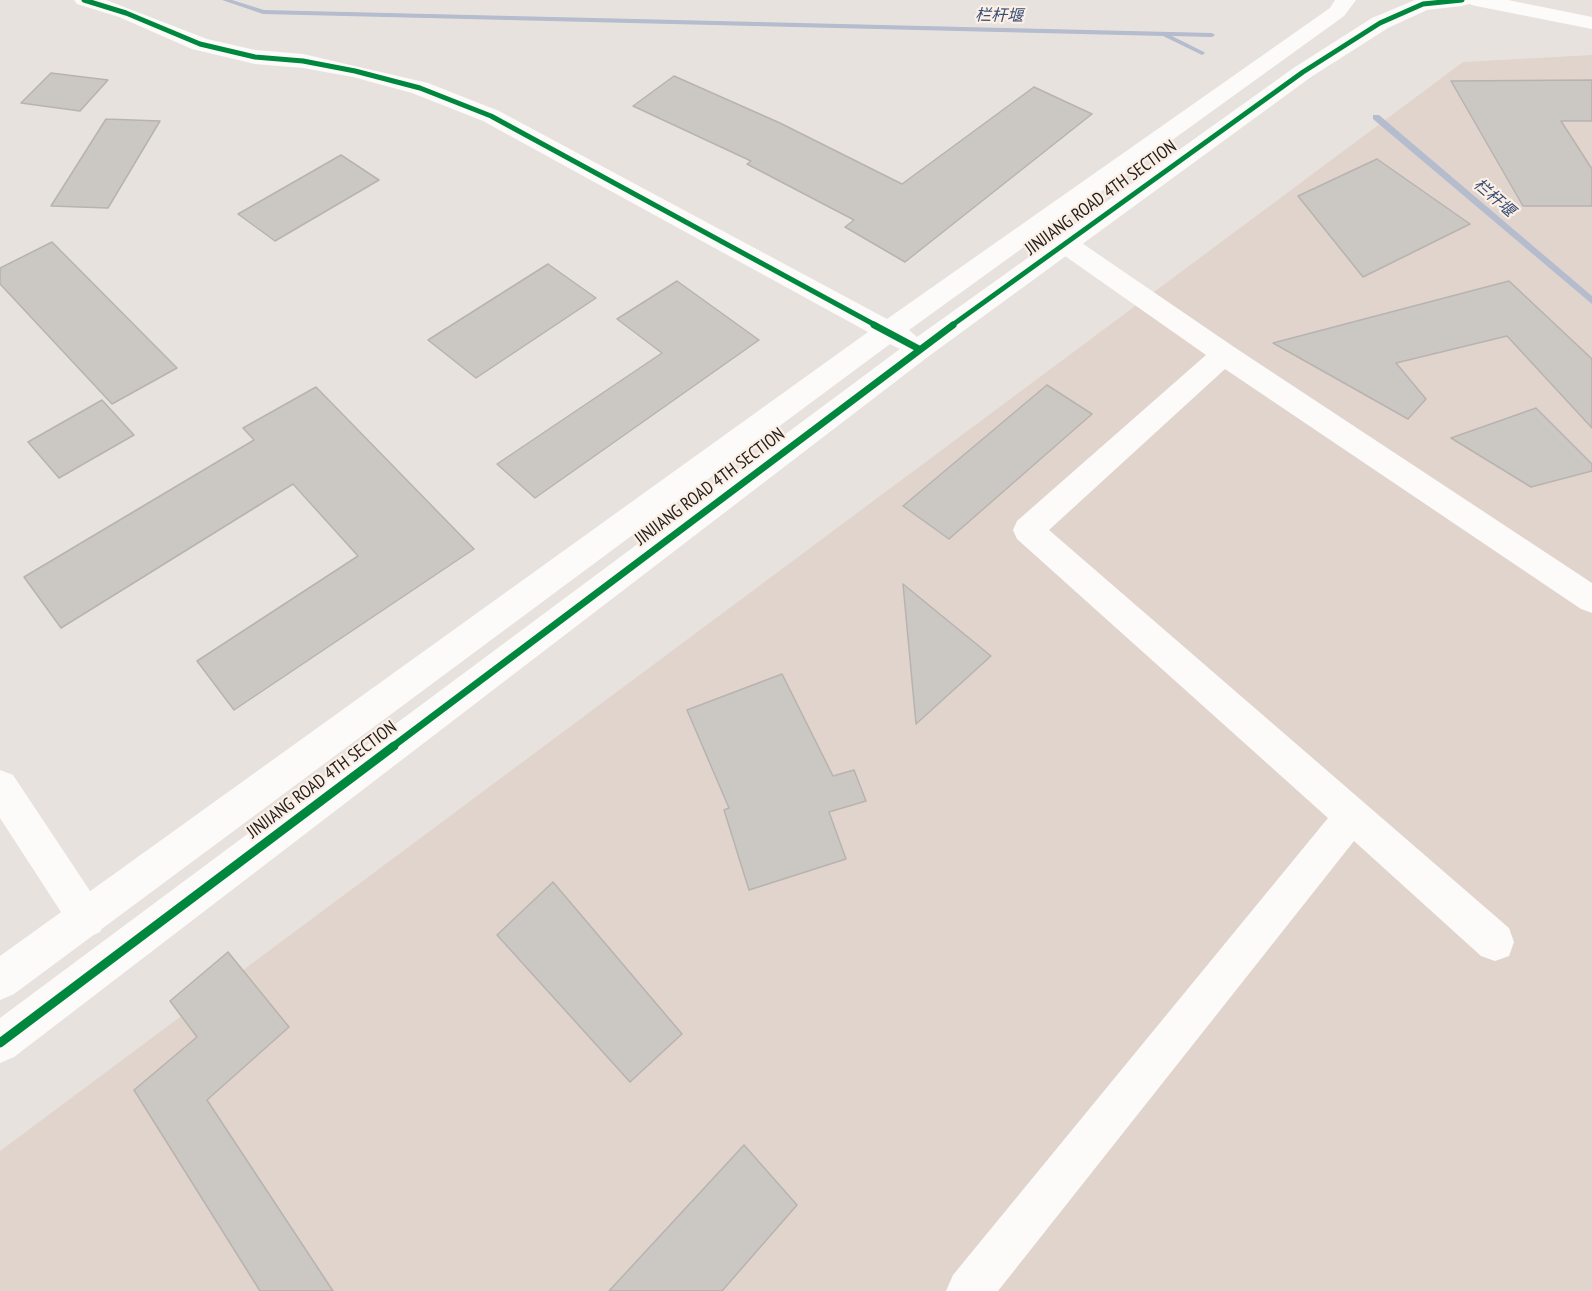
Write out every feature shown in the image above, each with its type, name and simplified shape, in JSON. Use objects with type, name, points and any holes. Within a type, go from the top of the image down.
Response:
[{"type":"street","points":[[84,0],[126,13],[200,44],[255,57],[356,71],[420,88],[491,116],[919,349]]},
{"type":"street","name":"JINJIANG ROAD 4TH SECTION","points":[[0,980],[87,919],[889,331],[1337,12],[1346,0]]},
{"type":"street","name":"JINJIANG ROAD 4TH SECTION","points":[[0,1043],[919,349],[1303,72],[1380,23],[1423,4],[1462,0]]},
{"type":"street","points":[[1476,0],[1592,23]]},
{"type":"street","points":[[1064,243],[1224,354],[1592,600]]},
{"type":"street","points":[[1224,354],[1028,530],[1495,942]]},
{"type":"street","points":[[0,787],[87,919]]},
{"type":"street","points":[[969,1291],[1352,816]]},
{"type":"shaded area","points":[[1592,55],[1592,1291],[0,1291],[0,1151],[1463,62]]},
{"type":"building","points":[[51,73],[108,80],[80,111],[21,103]]},
{"type":"building","points":[[674,76],[780,123],[902,184],[1034,87],[1092,114],[905,262],[845,227],[854,220],[747,164],[751,161],[633,106]]},
{"type":"building","points":[[1592,80],[1592,121],[1561,121],[1592,169],[1592,206],[1523,206],[1451,81]]},
{"type":"building","points":[[106,119],[160,121],[108,208],[51,206]]},
{"type":"building","points":[[341,155],[379,180],[275,241],[238,214]]},
{"type":"building","points":[[1377,159],[1470,224],[1363,277],[1298,196]]},
{"type":"building","points":[[52,242],[177,368],[112,404],[0,284],[0,268]]},
{"type":"building","points":[[548,264],[596,298],[476,378],[428,340]]},
{"type":"building","points":[[677,281],[759,340],[535,498],[497,464],[662,353],[617,319]]},
{"type":"building","points":[[1509,281],[1592,359],[1592,428],[1507,336],[1396,363],[1426,399],[1408,419],[1273,343]]},
{"type":"building","points":[[1047,385],[1092,414],[949,539],[903,506]]},
{"type":"building","points":[[316,387],[474,549],[234,710],[197,661],[358,556],[293,484],[61,628],[24,577],[254,440],[243,428]]},
{"type":"building","points":[[102,400],[134,435],[59,478],[28,442]]},
{"type":"building","points":[[1536,408],[1592,464],[1592,471],[1531,487],[1451,438]]},
{"type":"building","points":[[903,584],[991,656],[916,724]]},
{"type":"building","points":[[782,674],[833,776],[854,770],[866,801],[829,812],[846,859],[749,890],[724,810],[729,808],[687,710]]},
{"type":"building","points":[[553,882],[682,1034],[630,1082],[497,935]]},
{"type":"building","points":[[228,952],[289,1027],[207,1100],[333,1291],[260,1291],[134,1090],[197,1037],[170,1001]]},
{"type":"building","points":[[744,1145],[797,1205],[722,1291],[609,1291]]},
{"type":"waterway","name":"栏杆堰","points":[[225,0],[263,12],[1212,35]]},
{"type":"waterway","name":"栏杆堰","points":[[1166,36],[1202,53]]},
{"type":"waterway","name":"栏杆堰","points":[[1376,117],[1592,301]]},
{"type":"cycle path","points":[[84,0],[126,13],[200,44],[255,57],[303,61],[355,71],[420,88],[491,116],[919,349]]},
{"type":"cycle path","points":[[0,1043],[919,349],[1303,72],[1380,23],[1423,4],[1462,0]]}]
